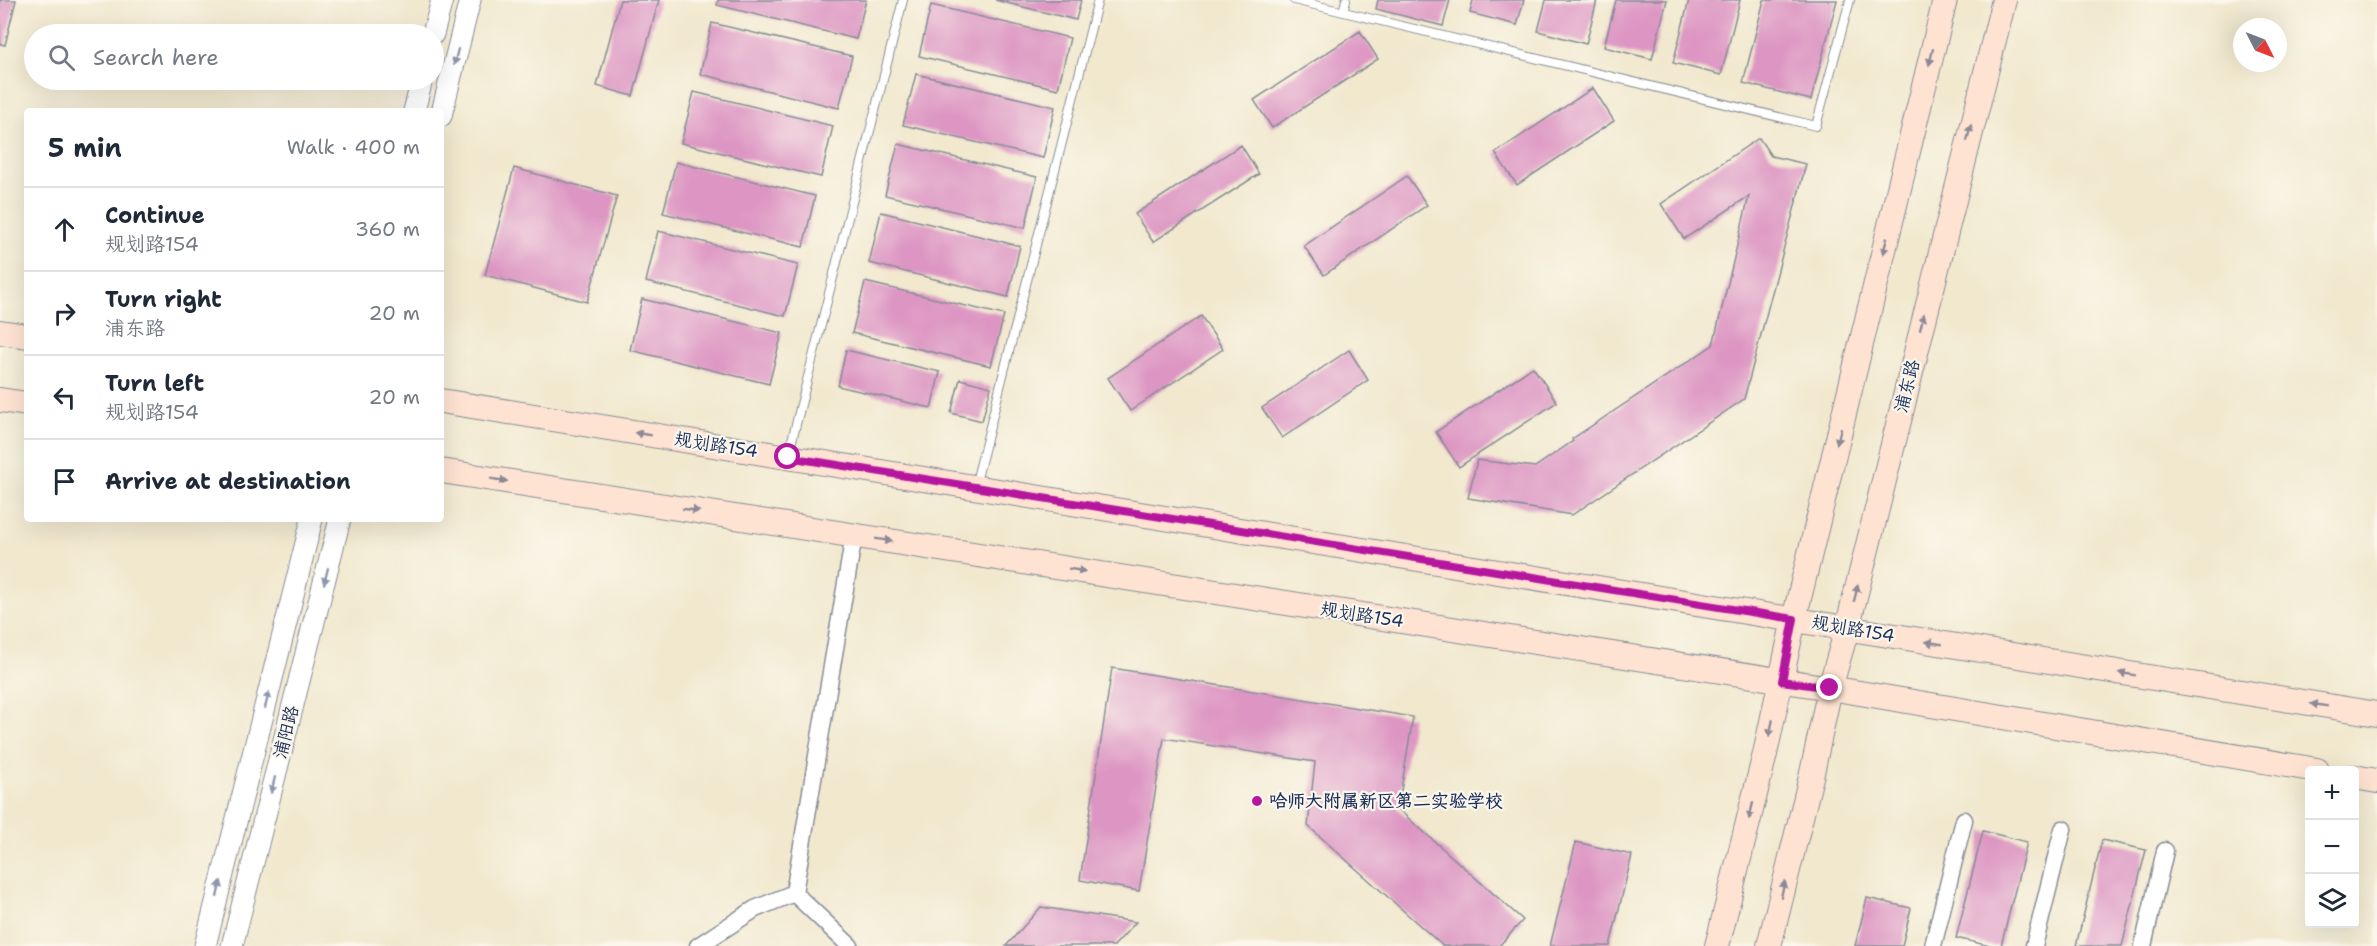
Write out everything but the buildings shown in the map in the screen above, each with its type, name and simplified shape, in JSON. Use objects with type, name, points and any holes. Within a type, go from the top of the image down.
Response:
[{"type":"main road","points":[[1717,946],[1945,0]]},
{"type":"main road","name":"浦东路","points":[[1769,946],[1812,772],[1830,688],[1847,629],[2004,0]]},
{"type":"main road","points":[[0,332],[24,336]]},
{"type":"main road","points":[[0,400],[24,404]]},
{"type":"main road","name":"规划路154","points":[[444,401],[2377,714]]},
{"type":"main road","name":"规划路154","points":[[444,471],[1830,688],[2305,769]]},
{"type":"main road","points":[[2359,778],[2377,781]]},
{"type":"street","points":[[436,24],[442,0]]},
{"type":"street","points":[[443,108],[470,0]]},
{"type":"street","points":[[415,108],[419,90]]},
{"type":"street","name":"浦阳路","points":[[205,946],[311,522]]},
{"type":"street","name":"浦阳路","points":[[232,946],[339,522]]},
{"type":"street","points":[[794,893],[854,535]]},
{"type":"street","points":[[1933,946],[1964,820]]},
{"type":"street","points":[[2034,946],[2063,829]]},
{"type":"street","points":[[2143,946],[2165,851]]},
{"type":"street","points":[[698,946],[755,909],[794,893]]},
{"type":"street","points":[[794,893],[850,946]]},
{"type":"lane","points":[[788,457],[903,0]]},
{"type":"lane","points":[[975,487],[1098,0]]},
{"type":"lane","points":[[1294,0],[1816,126],[1850,0]]},
{"type":"lane","points":[[1343,12],[1346,0]]},
{"type":"place","name":"哈师大附属新区第二实验学校","points":[[1257,801]]},
{"type":"route","points":[[788,457],[1794,619],[1782,681],[1830,688]]}]
